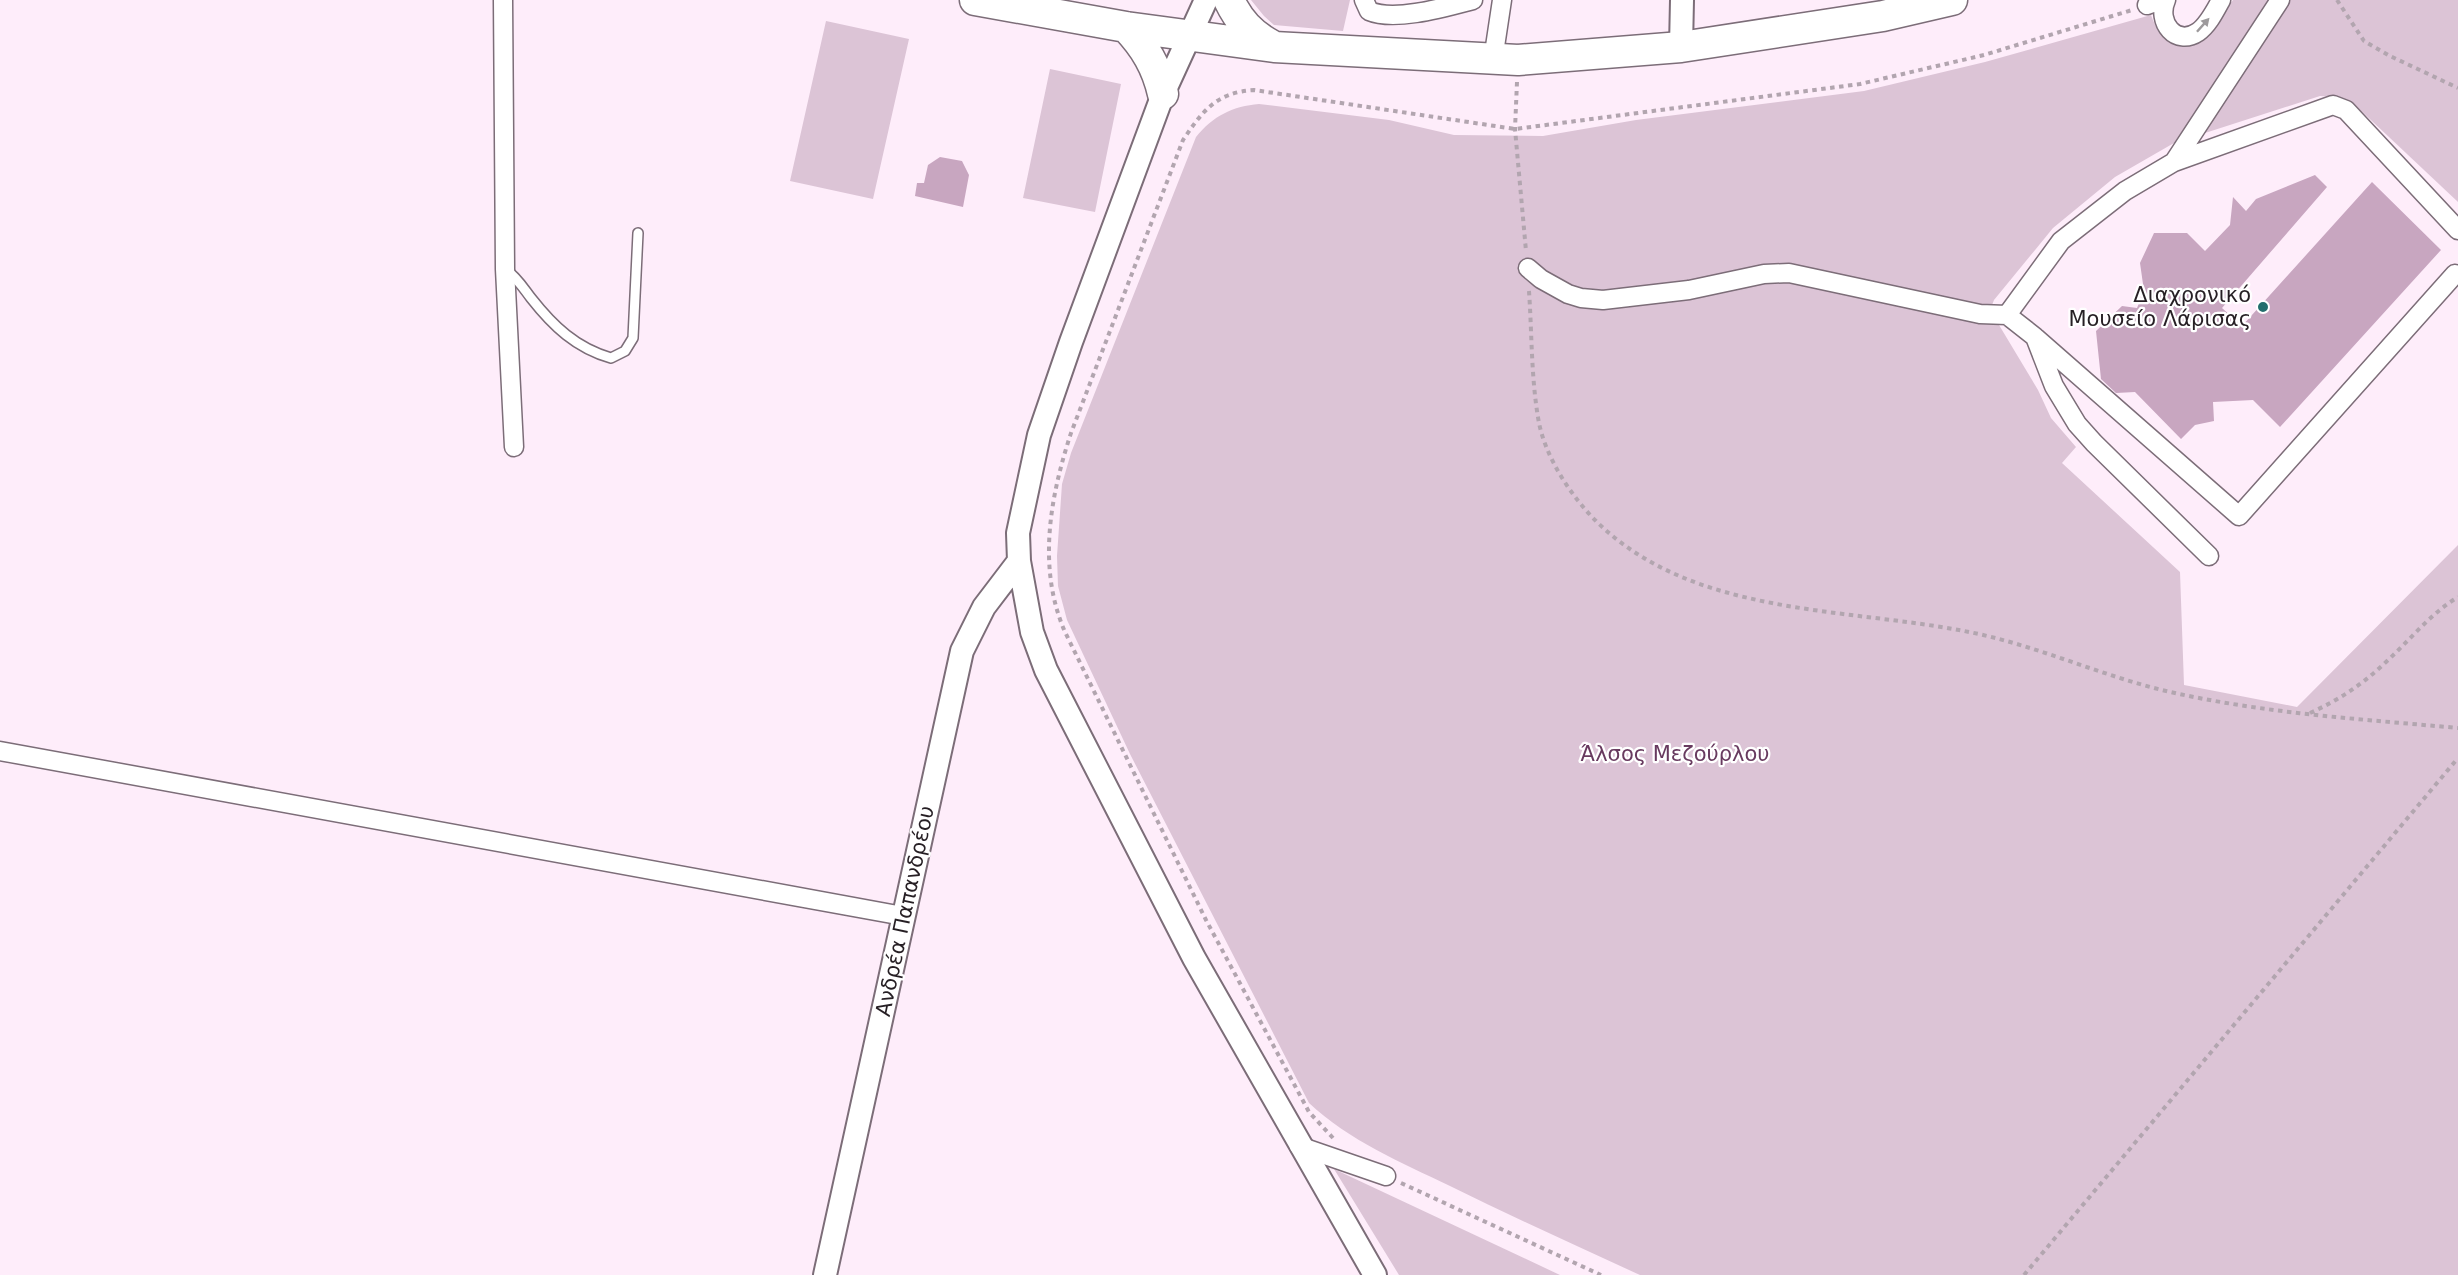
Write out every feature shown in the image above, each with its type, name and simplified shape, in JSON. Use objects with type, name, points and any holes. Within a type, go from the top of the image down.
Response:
[{"type":"highway","points":[[975,0],[1021,5],[1126,27],[1274,47],[1505,60],[1681,47],[1885,8],[1952,0]]},
{"type":"highway","points":[[1229,0],[1236,16],[1253,35],[1274,47]]},
{"type":"highway","points":[[1126,27],[1152,60],[1163,94]]},
{"type":"street","points":[[503,0],[505,269],[514,447]]},
{"type":"street","points":[[1206,0],[1163,94],[1039,435],[1018,533],[1019,561],[1030,623],[1047,670],[1194,958],[1299,1146],[1375,1275]]},
{"type":"street","points":[[1364,0],[1369,11],[1377,15],[1391,15],[1443,8],[1473,0]]},
{"type":"street","points":[[1502,0],[1505,60]]},
{"type":"street","points":[[1681,47],[1682,0]]},
{"type":"street","points":[[2166,0],[2163,9],[2165,24],[2170,31],[2185,36],[2200,31],[2221,0]]},
{"type":"street","points":[[2174,162],[2280,0]]},
{"type":"street","points":[[2007,315],[2061,241],[2125,191],[2174,162],[2326,106],[2340,106],[2346,110],[2458,230]]},
{"type":"street","points":[[1528,268],[1556,288],[1581,298],[1603,300],[1651,295],[1764,274],[1789,273],[1980,314],[2007,315],[2239,516],[2455,273]]},
{"type":"street","points":[[2035,337],[2054,386],[2077,423],[2094,443],[2209,556]]},
{"type":"street","name":"Ανδρέα Παπανδρέου","points":[[825,1275],[962,651],[984,607],[1019,561]]},
{"type":"street","points":[[0,751],[903,916]]},
{"type":"street","points":[[1299,1146],[1386,1176]]},
{"type":"lane","points":[[505,269],[545,315],[569,338],[594,353],[611,358],[625,351],[633,338],[638,232]]},
{"type":"path","points":[[2337,0],[2364,41],[2458,88]]},
{"type":"path","points":[[1340,1144],[1309,1112],[1206,920],[1065,632],[1055,609],[1051,590],[1050,523],[1058,473],[1071,432],[1183,140],[1203,110],[1239,90],[1287,94],[1515,129],[1860,84],[1984,55],[2154,3]]},
{"type":"path","points":[[1505,60],[1515,114]]},
{"type":"path","points":[[1539,424],[1546,445],[1561,475],[1594,520],[1634,553],[1682,577],[1721,591],[1767,602],[1970,632],[2037,649],[2161,690],[2309,714],[2458,728]]},
{"type":"path","points":[[2309,714],[2343,698],[2360,685],[2437,610],[2458,597]]},
{"type":"path","points":[[2024,1275],[2458,758]]},
{"type":"path","points":[[1386,1176],[1601,1275]]},
{"type":"green space","points":[[1251,0],[1350,0],[1343,31],[1274,25]]},
{"type":"green space","name":"Άλσος Μεζούρλου","points":[[2233,0],[2458,0],[2458,202],[2356,106],[2337,97],[2320,96],[2174,143],[2115,177],[2053,228],[1994,300],[1990,310],[2038,390],[2051,418],[2076,447],[2062,463],[2180,572],[2184,685],[2297,707],[2458,545],[2458,1275],[1640,1275],[1394,1159],[1341,1129],[1309,1103],[1130,754],[1067,620],[1058,586],[1057,556],[1062,484],[1071,453],[1196,137],[1209,123],[1224,113],[1259,104],[1389,120],[1454,135],[1543,136],[1636,120],[1864,91],[1985,62],[2151,15],[2157,28],[2166,38],[2186,45],[2195,44],[2210,34]]},
{"type":"green space","points":[[826,21],[909,39],[873,199],[790,181]]},
{"type":"green space","points":[[1050,69],[1121,84],[1095,212],[1023,198]]},
{"type":"green space","points":[[1334,1169],[1560,1275],[1399,1275]]},
{"type":"building","points":[[940,157],[962,161],[969,175],[963,207],[915,196],[917,183],[924,183],[928,165]]},
{"type":"building","name":"Διαχρονικό Μουσείο Λάρισας","points":[[2315,175],[2327,187],[2222,308],[2242,326],[2372,182],[2441,250],[2280,427],[2253,400],[2213,402],[2214,421],[2195,425],[2181,439],[2135,392],[2116,393],[2101,379],[2096,331],[2122,306],[2137,308],[2144,291],[2140,263],[2154,233],[2187,233],[2205,251],[2230,225],[2233,197],[2246,211],[2256,199]]},
{"type":"place","name":"Διαχρονικό Μουσείο Λάρισας","points":[[2263,307]]}]
